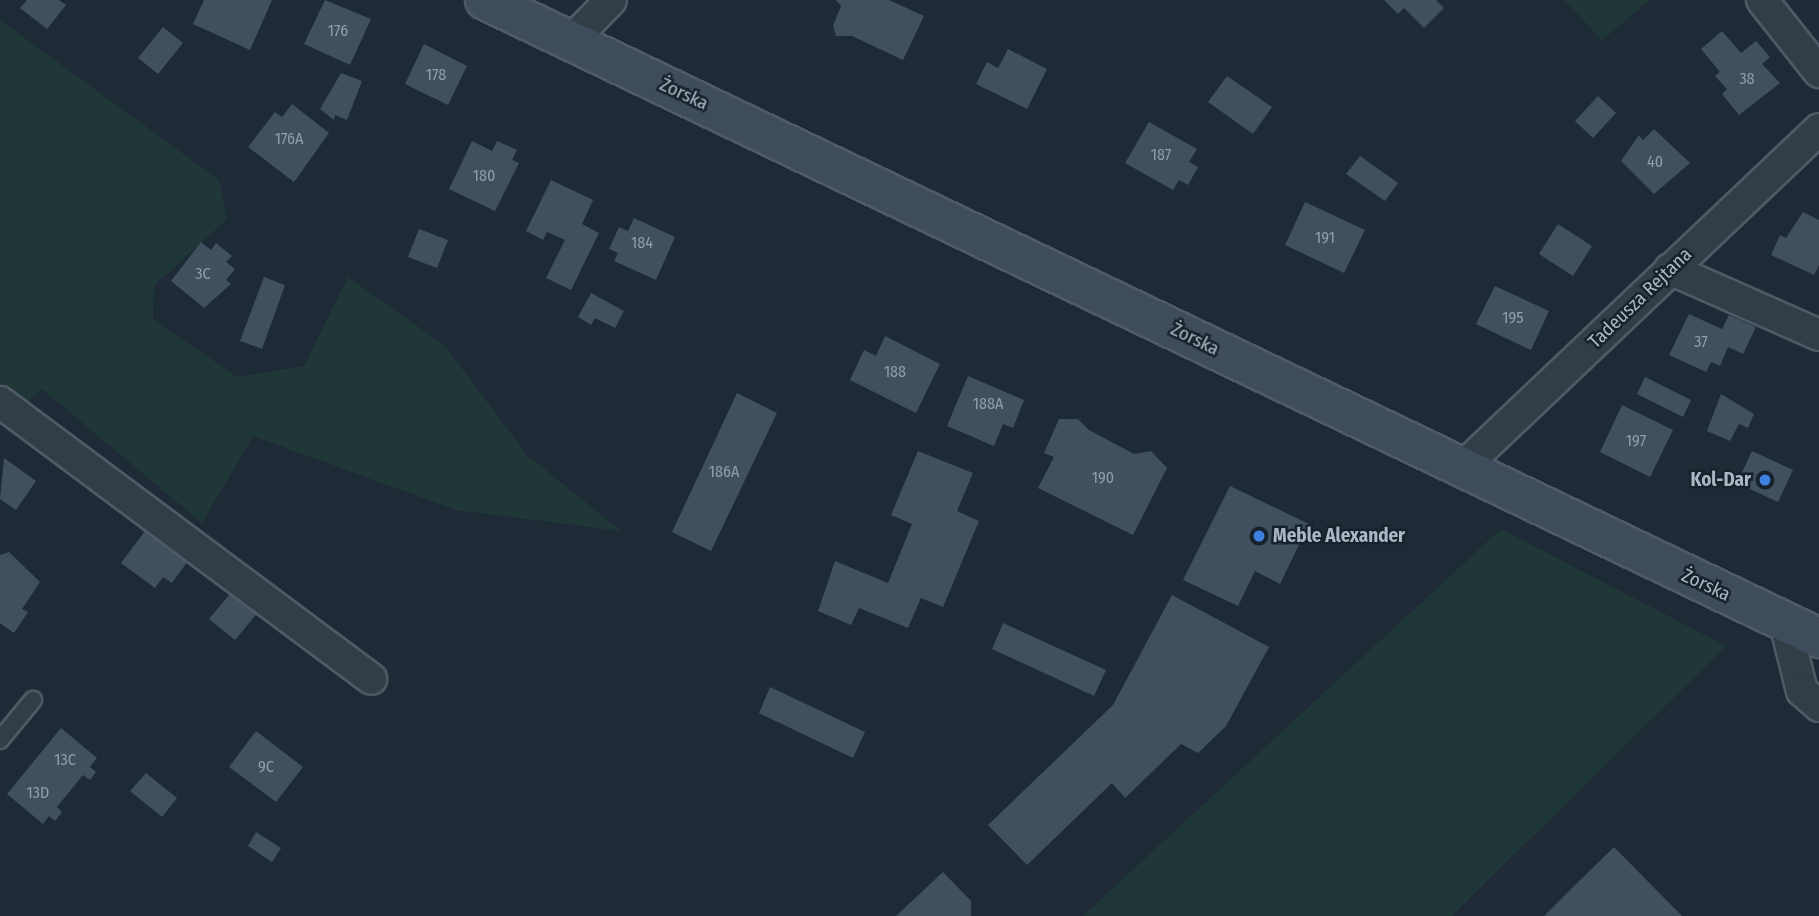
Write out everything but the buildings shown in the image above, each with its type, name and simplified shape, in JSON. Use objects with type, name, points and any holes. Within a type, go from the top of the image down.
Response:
[{"type":"main road","name":"Żorska","points":[[485,0],[1802,631]]},
{"type":"street","points":[[571,41],[611,0]]},
{"type":"street","points":[[1762,0],[1819,72]]},
{"type":"street","name":"Tadeusza Rejtana","points":[[1462,468],[1819,128]]},
{"type":"street","points":[[1670,269],[1819,335]]},
{"type":"street","points":[[0,402],[372,679]]},
{"type":"street","points":[[1802,631],[1801,691],[1819,706]]},
{"type":"lane","points":[[0,740],[33,700]]},
{"type":"green space","points":[[1564,0],[1650,0],[1602,40]]},
{"type":"green space","points":[[0,20],[219,180],[227,219],[154,286],[153,319],[237,377],[304,366],[348,277],[445,346],[527,455],[621,531],[456,510],[253,436],[202,523],[42,389],[24,405],[0,386]]},
{"type":"green space","points":[[1501,529],[1726,646],[1452,916],[1083,916]]},
{"type":"place","name":"Kol-Dar","points":[[1765,480]]},
{"type":"place","name":"Meble Alexander","points":[[1259,536]]}]
